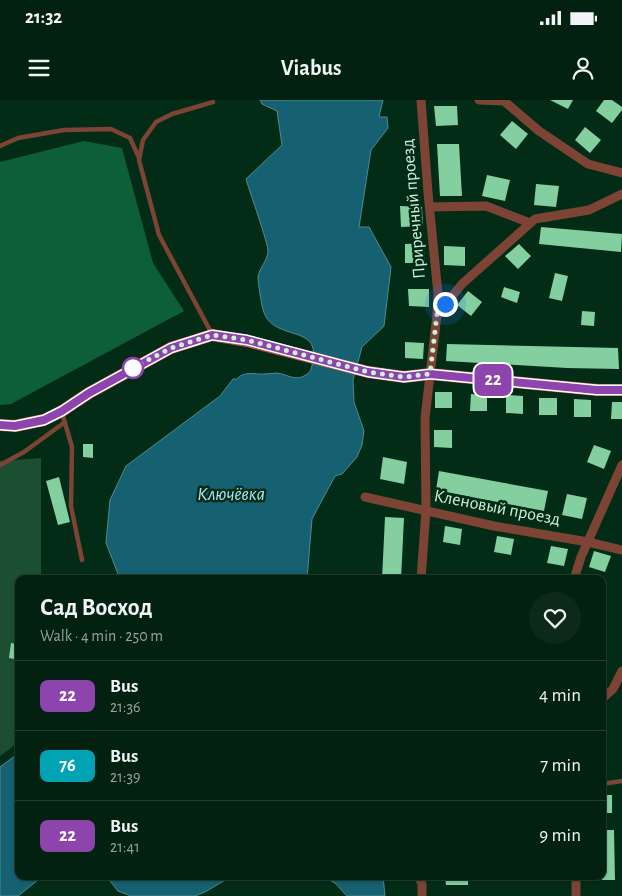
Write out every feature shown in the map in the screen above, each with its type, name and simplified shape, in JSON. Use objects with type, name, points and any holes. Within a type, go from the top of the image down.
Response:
[{"type":"street","name":"Приречный проезд","points":[[421,100],[438,294],[425,418],[426,510],[421,575]]},
{"type":"street","points":[[479,100],[504,101],[539,131],[588,164],[622,173]]},
{"type":"street","points":[[437,314],[462,284],[535,219],[589,210],[622,194]]},
{"type":"street","points":[[430,207],[486,206],[530,223]]},
{"type":"street","points":[[0,425],[15,426],[63,416],[89,393],[171,348],[212,335],[247,340],[368,372],[404,377],[430,374],[597,390],[622,390]]},
{"type":"street","points":[[576,575],[622,466]]},
{"type":"street","name":"Кленовый проезд","points":[[365,497],[494,526],[588,542],[622,550]]},
{"type":"street","points":[[606,695],[613,689],[622,671]]},
{"type":"street","points":[[420,880],[422,896]]},
{"type":"street","points":[[576,880],[576,896]]},
{"type":"lane","points":[[139,160],[143,140],[156,122],[172,114],[213,102]]},
{"type":"lane","points":[[0,146],[18,138],[64,130],[111,129],[130,138],[139,160],[160,235],[212,335]]},
{"type":"lane","points":[[0,465],[24,452],[63,416],[72,447],[71,506],[82,560]]},
{"type":"lane","points":[[606,783],[622,781]]},
{"type":"green space","points":[[84,141],[122,148],[153,263],[184,311],[11,404],[0,405],[0,162]]},
{"type":"green space","points":[[41,458],[41,575],[15,575],[15,745],[0,756],[0,461]]},
{"type":"water","name":"Ключёвка","points":[[260,100],[383,100],[379,117],[387,117],[388,128],[371,150],[359,227],[369,227],[391,267],[384,326],[362,347],[353,380],[354,402],[364,431],[362,445],[357,457],[342,474],[335,476],[312,519],[307,575],[118,575],[106,543],[110,500],[126,466],[220,396],[233,379],[247,374],[277,373],[298,378],[306,375],[311,368],[313,349],[310,342],[304,337],[278,328],[271,323],[265,315],[261,302],[258,277],[268,252],[246,179],[282,145],[277,111],[262,104]]},
{"type":"water","points":[[15,756],[15,880],[38,880],[18,896],[0,896],[0,767]]},
{"type":"water","points":[[109,880],[225,880],[195,896],[131,896],[118,891]]},
{"type":"water","points":[[329,880],[383,880],[385,896],[347,896],[335,883]]},
{"type":"building","points":[[550,100],[573,100],[568,109]]},
{"type":"building","points":[[604,100],[612,100],[622,107],[622,110],[612,123],[596,111]]},
{"type":"building","points":[[434,106],[457,106],[458,125],[436,126]]},
{"type":"building","points":[[512,121],[528,134],[516,149],[500,135]]},
{"type":"building","points":[[585,127],[601,140],[590,153],[575,140]]},
{"type":"building","points":[[437,144],[459,144],[462,196],[440,196]]},
{"type":"building","points":[[487,175],[510,180],[505,201],[482,196]]},
{"type":"building","points":[[536,184],[559,186],[556,207],[534,205]]},
{"type":"building","points":[[400,206],[422,207],[423,226],[401,227]]},
{"type":"building","points":[[541,227],[622,234],[621,252],[539,244]]},
{"type":"building","points":[[425,243],[425,263],[405,263],[405,244]]},
{"type":"building","points":[[519,244],[531,256],[518,269],[505,256]]},
{"type":"building","points":[[444,246],[465,247],[465,266],[444,265]]},
{"type":"building","points":[[555,273],[568,276],[562,301],[549,298]]},
{"type":"building","points":[[504,287],[520,292],[517,303],[501,297]]},
{"type":"building","points":[[408,289],[429,289],[429,307],[409,306]]},
{"type":"building","points":[[468,291],[482,302],[471,316],[457,305]]},
{"type":"building","points":[[582,311],[595,312],[594,326],[581,325]]},
{"type":"building","points":[[405,342],[424,343],[423,359],[405,358]]},
{"type":"building","points":[[447,344],[618,348],[619,369],[446,361]]},
{"type":"building","points":[[435,392],[452,392],[452,408],[435,408]]},
{"type":"building","points":[[471,394],[487,395],[487,411],[470,411]]},
{"type":"building","points":[[506,395],[523,396],[523,414],[506,413]]},
{"type":"building","points":[[539,398],[557,398],[557,415],[539,415]]},
{"type":"building","points":[[574,399],[591,400],[591,417],[574,417]]},
{"type":"building","points":[[612,402],[622,402],[622,419],[611,419]]},
{"type":"building","points":[[434,430],[452,430],[452,448],[434,447]]},
{"type":"building","points":[[83,444],[93,444],[93,458],[83,457]]},
{"type":"building","points":[[594,445],[611,451],[604,469],[587,462]]},
{"type":"building","points":[[383,457],[407,462],[404,484],[380,479]]},
{"type":"building","points":[[439,471],[548,491],[544,511],[436,490]]},
{"type":"building","points":[[59,477],[70,522],[58,525],[46,481]]},
{"type":"building","points":[[567,494],[587,498],[582,519],[562,515]]},
{"type":"building","points":[[385,517],[404,518],[401,575],[382,575]]},
{"type":"building","points":[[445,526],[462,529],[460,545],[443,542]]},
{"type":"building","points":[[497,536],[514,539],[511,555],[494,552]]},
{"type":"building","points":[[551,546],[568,549],[564,566],[547,563]]},
{"type":"building","points":[[594,551],[611,556],[605,572],[589,567]]},
{"type":"building","points":[[11,643],[15,644],[15,659],[9,658]]},
{"type":"building","points":[[606,795],[612,795],[612,813],[606,813]]},
{"type":"building","points":[[606,830],[614,830],[615,880],[606,880]]},
{"type":"building","points":[[445,880],[468,880],[468,885],[446,885]]},
{"type":"bus line","name":"22","points":[[0,425],[15,426],[44,420],[171,348],[212,335],[247,340],[368,372],[404,377],[430,374],[597,390],[622,390]]},
{"type":"route","points":[[133,368],[171,348],[212,335],[247,340],[368,372],[404,377],[430,374],[437,314],[445,304]]}]
